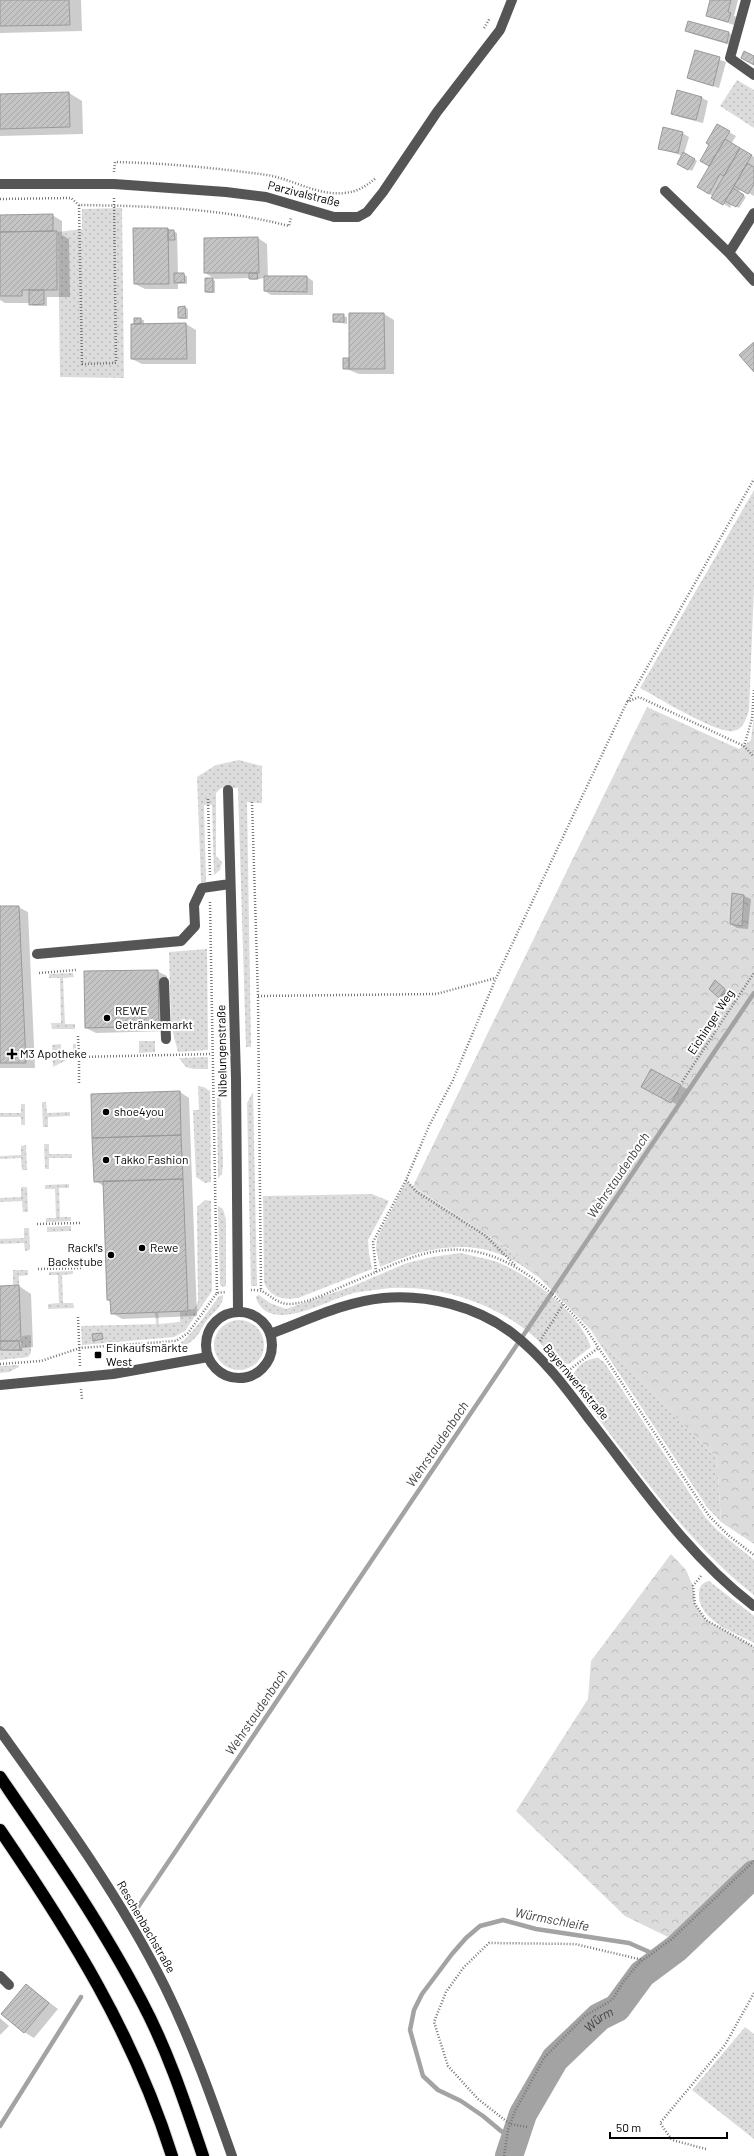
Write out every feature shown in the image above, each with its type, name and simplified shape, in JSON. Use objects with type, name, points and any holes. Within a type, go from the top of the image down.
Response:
[{"type":"highway","points":[[0,1777],[56,1858],[96,1922],[142,2002],[182,2093],[203,2156]]},
{"type":"highway","points":[[0,1830],[61,1920],[97,1982],[136,2061],[153,2101],[172,2156]]},
{"type":"street","name":"Parzivalstraße","points":[[0,184],[114,184],[226,192],[266,197],[334,217],[358,217],[367,212],[391,181],[436,112],[500,30],[512,0]]},
{"type":"street","points":[[746,0],[730,58],[754,75]]},
{"type":"street","points":[[666,191],[729,253],[754,281]]},
{"type":"street","points":[[729,253],[754,213]]},
{"type":"street","name":"Nibelungenstraße","points":[[228,790],[236,1078],[238,1312]]},
{"type":"street","points":[[38,954],[181,941],[195,926],[194,904],[202,888],[230,884]]},
{"type":"street","points":[[164,982],[166,1039]]},
{"type":"street","name":"Bayernwerkstraße","points":[[270,1334],[325,1312],[361,1302],[382,1298],[408,1297],[445,1302],[468,1309],[512,1332],[534,1352],[558,1378],[676,1529],[708,1565],[754,1606]]},
{"type":"street","points":[[238,1312],[254,1316],[263,1322],[270,1334],[272,1352],[268,1362],[261,1370],[252,1376],[232,1378],[222,1374],[214,1367],[208,1357],[206,1346],[208,1335],[213,1325],[221,1317],[238,1312]]},
{"type":"street","points":[[0,1385],[113,1374],[208,1357]]},
{"type":"street","name":"Reschenbachstraße","points":[[0,1731],[83,1846],[126,1917],[165,1987],[200,2064],[232,2156]]},
{"type":"street","points":[[0,1976],[9,1985]]},
{"type":"path","points":[[480,33],[493,11]]},
{"type":"path","points":[[79,205],[82,364],[116,363],[113,206],[114,162],[151,163],[210,168],[269,176],[325,192],[343,194],[360,190],[378,176]]},
{"type":"path","points":[[0,199],[71,198],[79,205],[178,209],[261,218],[289,226],[298,184]]},
{"type":"path","points":[[376,1272],[372,1242],[406,1180],[429,1126],[453,1080],[496,978],[628,702],[754,479]]},
{"type":"path","points":[[744,746],[752,719],[754,690]]},
{"type":"path","points":[[628,702],[639,697],[744,746],[754,757]]},
{"type":"path","points":[[0,1364],[41,1362],[80,1348],[176,1341],[188,1333],[217,1293],[208,799]]},
{"type":"path","points":[[252,802],[258,996],[261,1291]]},
{"type":"path","points":[[39,972],[76,970]]},
{"type":"path","name":"Eichinger Weg","points":[[682,1082],[754,973]]},
{"type":"path","points":[[258,996],[436,994],[496,978]]},
{"type":"path","points":[[78,1036],[79,1082]]},
{"type":"path","points":[[79,1058],[212,1054]]},
{"type":"path","points":[[406,1180],[418,1192],[486,1236],[520,1270]]},
{"type":"path","points":[[38,1224],[80,1223]]},
{"type":"path","points":[[217,1293],[237,1290],[261,1291],[273,1299],[289,1304],[313,1298],[417,1256],[447,1250],[479,1252],[509,1263],[540,1284],[564,1303],[587,1330],[709,1516],[728,1535],[754,1555]]},
{"type":"path","points":[[38,1269],[83,1268]]},
{"type":"path","points":[[534,1352],[564,1303]]},
{"type":"path","points":[[78,1317],[82,1399]]},
{"type":"path","points":[[558,1378],[598,1348]]},
{"type":"path","points":[[708,1565],[693,1586],[695,1604],[706,1620],[754,1647]]},
{"type":"path","points":[[504,2156],[506,2137],[515,2111],[544,2058],[585,2016],[612,2000],[624,1981],[642,1960],[672,1939],[754,1861]]},
{"type":"path","points":[[527,2127],[510,2124],[478,2099],[448,2066],[434,2022],[446,1992],[464,1967],[489,1943],[575,1944],[642,1960]]},
{"type":"path","points":[[706,2150],[672,2140],[660,2123],[725,2045],[754,1993]]},
{"type":"green space","points":[[737,80],[754,90],[754,128],[720,106]]},
{"type":"green space","points":[[122,208],[124,378],[60,377],[58,232],[82,229],[82,209]]},
{"type":"green space","points":[[754,490],[754,587],[749,710],[742,726],[733,731],[714,727],[701,721],[640,688]]},
{"type":"green space","points":[[647,707],[739,749],[751,740],[754,715],[754,1544],[721,1522],[717,1458],[517,1255],[413,1186]]},
{"type":"green space","points":[[239,760],[262,766],[262,803],[247,802],[251,1047],[246,1047],[238,788],[221,788],[216,793],[216,856],[222,862],[220,870],[214,875],[212,805],[204,805],[206,882],[201,882],[197,777],[216,765]]},
{"type":"green space","points":[[207,949],[208,1050],[178,1052],[171,1025],[169,952]]},
{"type":"green space","points":[[73,973],[74,977],[63,978],[65,1024],[75,1024],[75,1029],[52,1029],[51,1023],[61,1023],[60,978],[49,978],[49,974]]},
{"type":"green space","points":[[139,1041],[155,1041],[155,1052],[139,1053]]},
{"type":"green space","points":[[61,1044],[61,1055],[73,1054],[73,1044],[76,1044],[76,1055],[53,1067],[52,1045]]},
{"type":"green space","points":[[208,1057],[208,1069],[193,1069],[186,1067],[179,1058]]},
{"type":"green space","points":[[198,1086],[204,1087],[210,1091],[211,1182],[205,1183],[196,1177],[193,1110],[199,1110]]},
{"type":"green space","points":[[253,1092],[257,1286],[251,1286],[247,1103]]},
{"type":"green space","points":[[217,1095],[221,1100],[223,1164],[222,1174],[218,1178]]},
{"type":"green space","points":[[42,1102],[46,1102],[47,1113],[70,1112],[70,1116],[48,1117],[48,1127],[43,1127]]},
{"type":"green space","points":[[21,1104],[25,1104],[25,1125],[21,1125],[21,1117],[0,1117],[0,1113],[21,1113]]},
{"type":"green space","points":[[44,1144],[49,1144],[49,1154],[72,1154],[72,1158],[49,1158],[49,1169],[45,1169]]},
{"type":"green space","points":[[26,1145],[27,1170],[22,1170],[21,1158],[0,1159],[0,1156],[21,1155],[21,1146]]},
{"type":"green space","points":[[406,1182],[517,1255],[541,1279],[509,1258],[489,1251],[473,1248],[441,1248],[425,1251],[380,1267],[376,1249],[377,1238]]},
{"type":"green space","points":[[69,1184],[69,1188],[59,1188],[60,1217],[71,1217],[71,1221],[46,1222],[46,1218],[56,1218],[55,1189],[45,1189],[45,1185]]},
{"type":"green space","points":[[21,1187],[27,1187],[28,1212],[23,1212],[22,1201],[0,1202],[0,1198],[21,1197]]},
{"type":"green space","points":[[372,1194],[389,1201],[368,1240],[372,1269],[298,1298],[282,1298],[273,1295],[270,1292],[264,1282],[263,1196]]},
{"type":"green space","points":[[205,1200],[211,1201],[212,1291],[185,1331],[174,1337],[82,1345],[81,1326],[156,1324],[155,1312],[158,1312],[159,1324],[180,1322],[180,1311],[194,1309],[198,1302],[197,1207]]},
{"type":"green space","points":[[218,1206],[223,1209],[226,1220],[226,1286],[223,1287],[220,1285]]},
{"type":"green space","points":[[71,1226],[71,1231],[47,1232],[47,1227]]},
{"type":"green space","points":[[24,1228],[29,1228],[30,1250],[25,1251],[24,1243],[0,1244],[0,1239],[24,1238]]},
{"type":"green space","points":[[460,1253],[497,1262],[538,1285],[565,1308],[585,1334],[591,1347],[569,1364],[562,1363],[552,1357],[537,1339],[501,1314],[466,1298],[428,1290],[391,1288],[354,1293],[307,1310],[283,1315],[272,1314],[263,1309],[256,1298],[256,1296],[259,1295],[270,1303],[286,1309],[353,1286],[407,1263],[432,1257]]},
{"type":"green space","points":[[72,1259],[73,1265],[48,1266],[48,1260]]},
{"type":"green space","points":[[13,1270],[28,1270],[28,1275],[19,1276],[19,1285],[13,1285]]},
{"type":"green space","points":[[73,1271],[73,1274],[62,1275],[63,1303],[73,1303],[74,1308],[48,1309],[48,1304],[59,1303],[58,1275],[49,1275],[49,1272]]},
{"type":"green space","points":[[223,1295],[219,1308],[207,1320],[197,1336],[189,1343],[173,1350],[130,1354],[130,1347],[163,1346],[184,1341],[219,1296]]},
{"type":"green space","points":[[239,1320],[248,1322],[259,1331],[264,1345],[262,1354],[253,1365],[239,1370],[230,1368],[219,1359],[214,1345],[216,1336],[225,1325]]},
{"type":"green space","points":[[590,1329],[717,1458],[721,1522],[707,1507]]},
{"type":"green space","points":[[31,1335],[31,1353],[28,1357],[0,1360],[0,1351],[20,1350],[22,1336]]},
{"type":"green space","points":[[598,1358],[604,1362],[706,1518],[717,1530],[754,1560],[754,1595],[706,1552],[684,1528],[643,1478],[584,1400],[573,1376],[582,1363]]},
{"type":"green space","points":[[19,1365],[19,1367],[9,1372],[0,1373],[0,1366]]},
{"type":"green space","points":[[671,1554],[686,1570],[693,1586],[695,1604],[706,1620],[754,1647],[754,1865],[672,1939],[625,1916],[516,1811],[588,1699],[591,1661]]},
{"type":"green space","points":[[709,1581],[754,1616],[754,1643],[728,1630],[704,1612],[700,1603],[699,1591],[701,1585]]},
{"type":"green space","points":[[745,2027],[754,2034],[754,2139],[692,2090]]},
{"type":"building","points":[[0,0],[69,0],[70,25],[0,26]]},
{"type":"building","points":[[710,0],[731,0],[728,12],[731,13],[728,22],[706,16]]},
{"type":"building","points":[[688,21],[729,32],[727,43],[685,31]]},
{"type":"building","points":[[695,50],[720,57],[713,86],[687,78]]},
{"type":"building","points":[[744,51],[754,56],[754,65],[741,58]]},
{"type":"building","points":[[677,90],[702,97],[696,120],[671,114]]},
{"type":"building","points":[[69,92],[70,127],[0,129],[0,94]]},
{"type":"building","points":[[717,124],[730,131],[709,166],[700,161],[709,145],[706,143]]},
{"type":"building","points":[[663,127],[683,132],[678,153],[658,149]]},
{"type":"building","points":[[725,139],[740,148],[724,176],[720,174],[709,194],[697,187]]},
{"type":"building","points":[[740,148],[752,155],[723,205],[711,198]]},
{"type":"building","points":[[683,152],[695,159],[688,170],[677,164]]},
{"type":"building","points":[[747,163],[754,167],[754,184],[748,194],[734,186]]},
{"type":"building","points":[[733,188],[744,195],[736,207],[725,201]]},
{"type":"building","points":[[53,214],[53,231],[0,232],[0,215]]},
{"type":"building","points":[[133,228],[168,228],[169,284],[134,284]]},
{"type":"building","points":[[168,230],[174,230],[175,240],[168,240]]},
{"type":"building","points":[[57,231],[57,290],[22,290],[22,296],[0,296],[0,232]]},
{"type":"building","points":[[258,237],[259,273],[204,273],[204,238]]},
{"type":"building","points":[[174,273],[184,273],[185,282],[174,283]]},
{"type":"building","points":[[249,273],[257,273],[258,279],[249,279]]},
{"type":"building","points":[[264,276],[307,276],[307,292],[264,291]]},
{"type":"building","points":[[205,278],[213,278],[213,292],[205,292]]},
{"type":"building","points":[[29,290],[44,290],[44,304],[29,305]]},
{"type":"building","points":[[185,306],[186,318],[178,318],[178,307]]},
{"type":"building","points":[[349,313],[384,313],[385,369],[349,369]]},
{"type":"building","points":[[333,314],[344,314],[344,322],[333,322]]},
{"type":"building","points":[[134,318],[141,318],[141,324],[134,324]]},
{"type":"building","points":[[186,323],[187,359],[131,359],[131,324]]},
{"type":"building","points":[[754,342],[754,372],[739,355]]},
{"type":"building","points":[[343,358],[349,358],[349,369],[343,369]]},
{"type":"building","points":[[732,893],[744,895],[742,926],[730,924]]},
{"type":"building","points":[[0,906],[19,906],[26,1063],[0,1063]]},
{"type":"building","points":[[158,970],[159,1026],[85,1028],[84,971]]},
{"type":"building","points":[[715,980],[725,989],[719,998],[709,989]]},
{"type":"building","points":[[651,1069],[681,1085],[671,1103],[641,1087]]},
{"type":"building","points":[[180,1091],[181,1135],[92,1138],[91,1094]]},
{"type":"building","points":[[181,1135],[183,1179],[94,1182],[92,1138]]},
{"type":"building","points":[[183,1179],[188,1311],[111,1314],[110,1300],[107,1300],[103,1181]]},
{"type":"building","points":[[19,1285],[21,1341],[0,1341],[0,1286]]},
{"type":"building","points":[[102,1333],[103,1339],[93,1341],[92,1334]]},
{"type":"building","points":[[0,1341],[19,1341],[20,1350],[0,1350]]},
{"type":"building","points":[[26,1984],[49,2003],[24,2033],[1,2014]]},
{"type":"waterway","name":"Wehrstaudenbach","points":[[138,1907],[754,993]]},
{"type":"waterway","name":"Würm","points":[[509,2156],[523,2114],[555,2059],[599,2017],[617,2008],[642,1974],[677,1948],[754,1874]]},
{"type":"waterway","name":"Würmschleife","points":[[514,2138],[501,2131],[461,2101],[438,2090],[423,2076],[410,2030],[414,2010],[422,1994],[452,1954],[466,1938],[480,1926],[503,1920],[536,1929],[629,1943],[663,1958]]},
{"type":"waterway","name":"Wehrstaudenbach","points":[[0,2126],[81,1997]]},
{"type":"place","name":"REWE Getränkemarkt","points":[[107,1018]]},
{"type":"place","name":"M3 Apotheke","points":[[12,1054]]},
{"type":"place","name":"shoe4you","points":[[106,1112]]},
{"type":"place","name":"Takko Fashion","points":[[106,1160]]},
{"type":"place","name":"Rewe","points":[[142,1248]]},
{"type":"place","name":"Rackl's Backstube","points":[[111,1255]]},
{"type":"place","name":"Einkaufsmärkte West","points":[[98,1355]]}]
